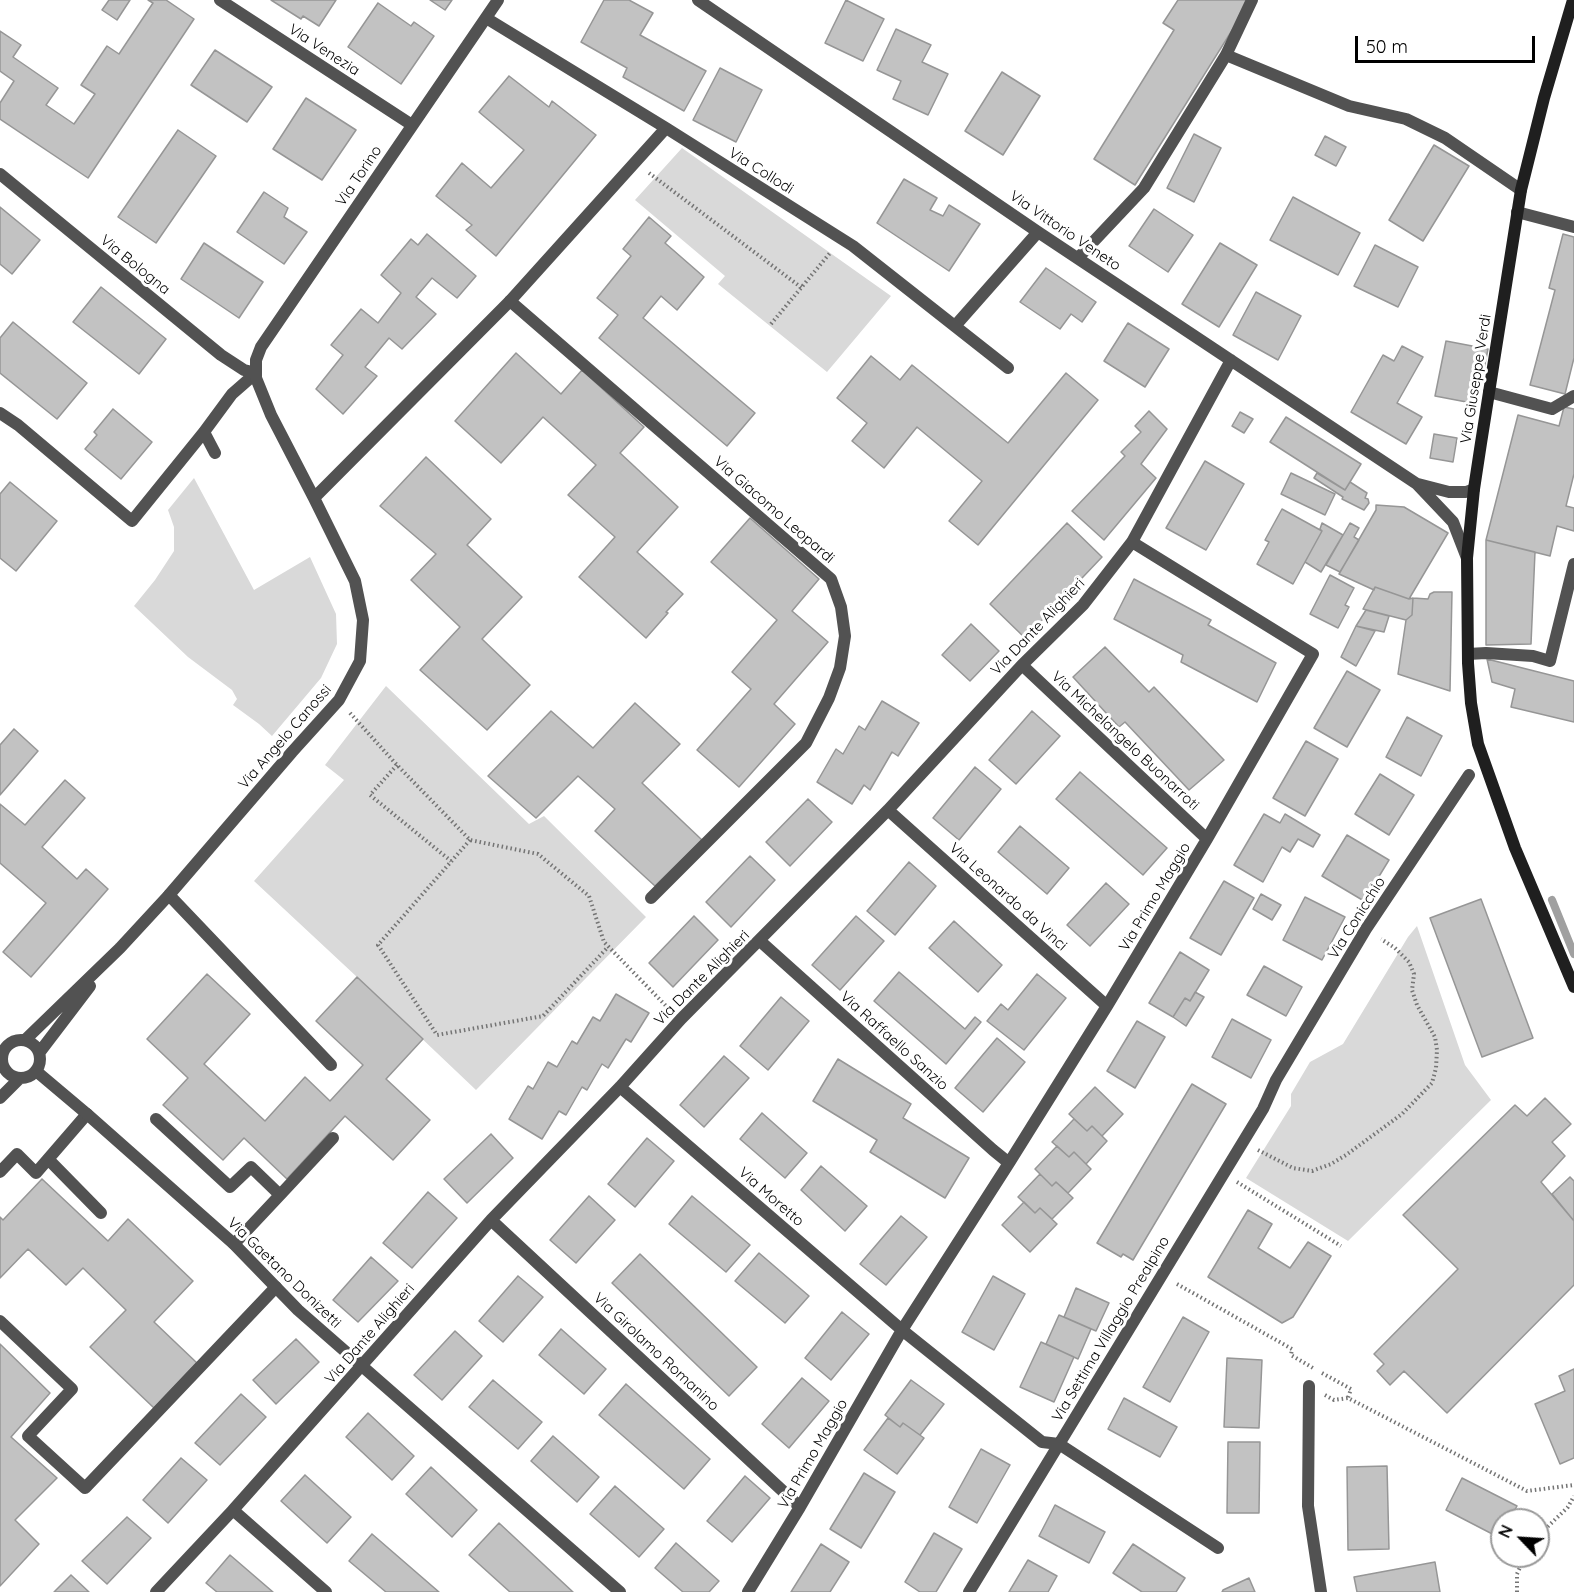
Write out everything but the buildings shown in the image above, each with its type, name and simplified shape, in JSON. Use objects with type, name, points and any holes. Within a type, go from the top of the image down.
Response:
[{"type":"main road","name":"Via Giuseppe Verdi","points":[[1573,0],[1521,190],[1474,489],[1467,558],[1468,654],[1478,744],[1515,848],[1574,987]]},
{"type":"street","name":"Via Venezia","points":[[220,0],[412,125]]},
{"type":"street","name":"Via Torino","points":[[255,373],[256,360],[261,347],[498,0]]},
{"type":"street","name":"Via Vittorio Veneto","points":[[698,0],[1038,232],[1417,484],[1453,522],[1467,558]]},
{"type":"street","points":[[1078,258],[1144,188],[1226,55],[1252,0]]},
{"type":"street","name":"Via Collodi","points":[[486,18],[853,246],[1008,368]]},
{"type":"street","points":[[1226,55],[1349,106],[1406,119],[1445,138],[1521,190]]},
{"type":"street","points":[[314,498],[510,301],[666,128]]},
{"type":"street","name":"Via Bologna","points":[[0,174],[221,355],[244,370],[255,373]]},
{"type":"street","points":[[1517,212],[1574,227]]},
{"type":"street","points":[[955,326],[1038,232]]},
{"type":"street","name":"Via Giacomo Leopardi","points":[[510,301],[831,579],[841,607],[845,636],[840,668],[829,698],[806,743],[651,898]]},
{"type":"street","name":"Via Dante Alighieri","points":[[156,1592],[233,1510],[491,1220],[620,1087],[681,1019],[888,810],[1022,664],[1083,605],[1132,542],[1231,360]]},
{"type":"street","points":[[0,413],[18,425],[132,521],[232,394],[255,373]]},
{"type":"street","name":"Via Angelo Canossi","points":[[25,1040],[114,954],[169,895],[339,700],[360,661],[363,620],[355,581],[271,415],[255,373]]},
{"type":"street","points":[[1489,392],[1552,410],[1574,396]]},
{"type":"street","points":[[204,432],[215,453]]},
{"type":"street","name":"Via Vittorio Veneto","points":[[1417,484],[1449,492],[1466,492],[1474,489]]},
{"type":"street","name":"Via Primo Maggio","points":[[748,1592],[902,1330],[1010,1163],[1107,1006],[1207,839],[1313,654],[1132,542]]},
{"type":"street","points":[[1468,654],[1533,656],[1550,661],[1574,564]]},
{"type":"street","name":"Via Michelangelo Buonarroti","points":[[1022,664],[1207,839]]},
{"type":"street","name":"Via Conicchio","points":[[1276,1080],[1366,929],[1468,775]]},
{"type":"street","name":"Via Leonardo da Vinci","points":[[888,810],[1107,1006]]},
{"type":"street","points":[[169,895],[332,1065]]},
{"type":"street","name":"Via Raffaello Sanzio","points":[[760,941],[1010,1163]]},
{"type":"street","name":"Via Angelo Canossi","points":[[39,1053],[114,954]]},
{"type":"street","points":[[25,1040],[34,1045],[39,1053],[40,1062],[36,1071],[29,1077],[20,1078],[2,1070],[3,1044],[25,1040]]},
{"type":"street","name":"Via Gaetano Donizetti","points":[[36,1071],[234,1244],[298,1310],[620,1592]]},
{"type":"street","points":[[0,1098],[20,1078]]},
{"type":"street","name":"Via Settima Villaggio Prealpino","points":[[969,1592],[1263,1108],[1276,1080]]},
{"type":"street","name":"Via Moretto","points":[[620,1087],[902,1330]]},
{"type":"street","points":[[0,1172],[17,1154],[36,1173],[87,1114]]},
{"type":"street","points":[[156,1119],[230,1187],[250,1167],[280,1195]]},
{"type":"street","points":[[234,1244],[333,1138]]},
{"type":"street","points":[[48,1159],[101,1214]]},
{"type":"street","name":"Via Girolamo Romanino","points":[[491,1220],[800,1507]]},
{"type":"street","points":[[0,1321],[72,1389],[28,1436],[84,1488],[276,1287]]},
{"type":"street","points":[[902,1330],[1042,1442],[1059,1444],[1218,1548]]},
{"type":"street","points":[[1309,1386],[1308,1506],[1321,1592]]},
{"type":"street","points":[[233,1510],[326,1592]]},
{"type":"path","points":[[655,177],[802,288]]},
{"type":"path","points":[[771,324],[831,253]]},
{"type":"path","points":[[339,700],[397,765],[470,840],[538,854],[589,896],[604,942],[666,1007],[681,1019]]},
{"type":"path","points":[[397,765],[370,795],[451,861]]},
{"type":"path","points":[[470,840],[378,945],[437,1035],[543,1016],[608,947]]},
{"type":"path","points":[[1242,1141],[1293,1168],[1312,1171],[1331,1164],[1356,1148],[1402,1114],[1432,1083],[1436,1068],[1435,1037],[1417,1005],[1412,990],[1414,974],[1409,962],[1395,948],[1366,929]]},
{"type":"path","points":[[1223,1173],[1341,1246]]},
{"type":"path","points":[[1161,1275],[1292,1349],[1291,1355],[1351,1389],[1348,1398],[1527,1491],[1574,1485]]},
{"type":"path","points":[[1550,1524],[1568,1507],[1574,1496]]},
{"type":"path","points":[[1517,1592],[1517,1574],[1520,1568]]},
{"type":"shaded area","points":[[682,148],[891,296],[827,372],[718,284],[725,276],[635,200]]},
{"type":"shaded area","points":[[194,478],[254,590],[310,557],[336,614],[337,644],[321,678],[272,736],[233,705],[237,699],[232,690],[188,657],[134,606],[174,551],[174,527],[168,510]]},
{"type":"shaded area","points":[[386,686],[529,824],[544,816],[646,917],[476,1090],[254,881],[344,780],[325,765]]},
{"type":"shaded area","points":[[1417,926],[1465,1065],[1491,1100],[1348,1241],[1246,1178],[1291,1106],[1291,1094],[1310,1062],[1343,1044]]},
{"type":"waterway","points":[[1552,900],[1574,954]]}]
